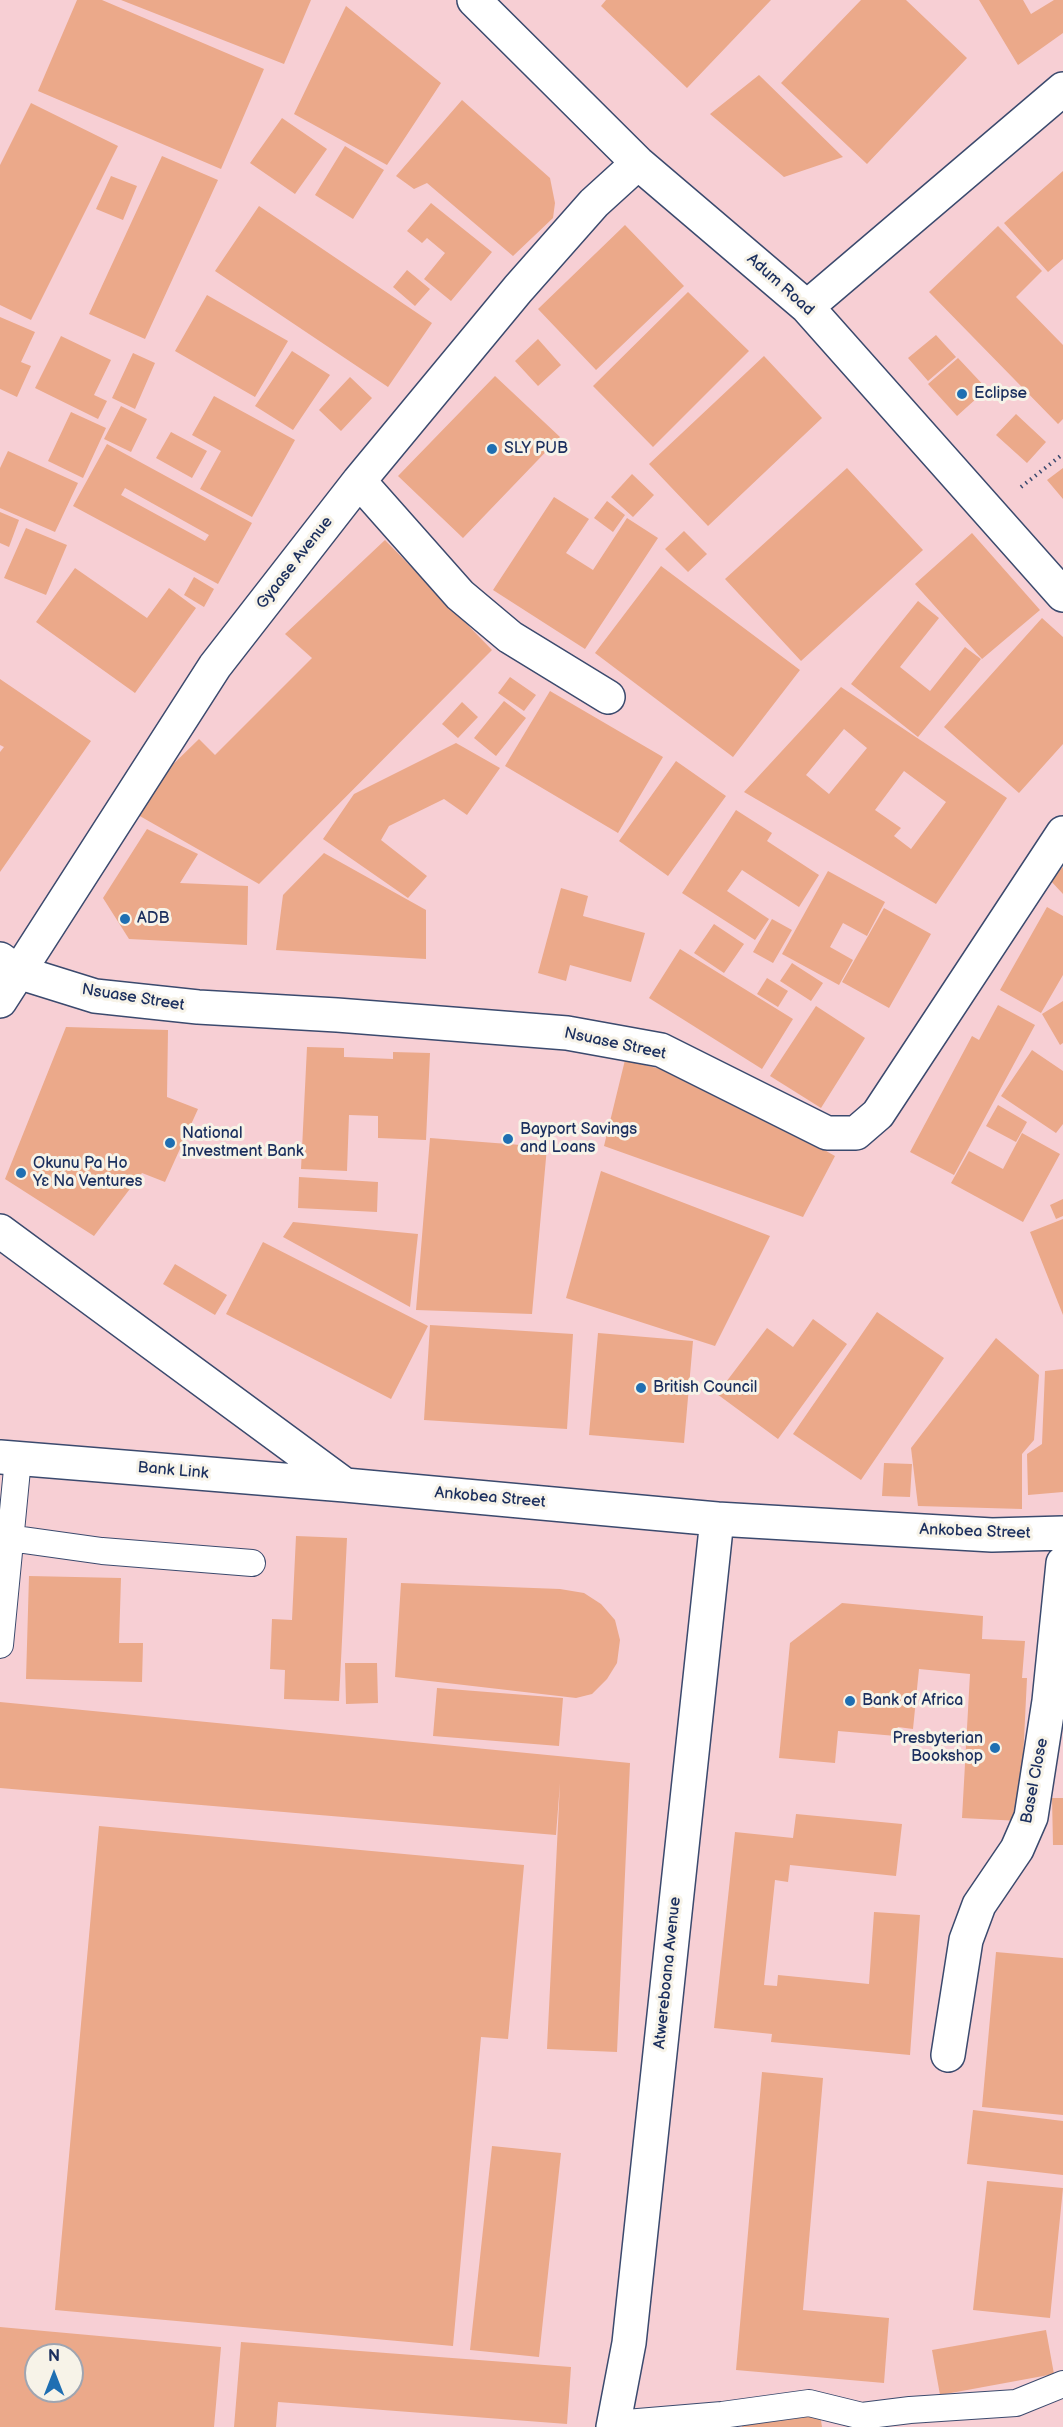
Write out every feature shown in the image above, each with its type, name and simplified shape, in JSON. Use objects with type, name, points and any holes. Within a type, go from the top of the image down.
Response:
[{"type":"street","name":"Adum Road","points":[[474,0],[639,163],[807,307],[1063,594]]},
{"type":"street","points":[[807,307],[1063,89]]},
{"type":"street","name":"Gyaase Avenue","points":[[0,1001],[9,966],[215,666],[359,481],[518,289],[594,203],[639,163]]},
{"type":"street","points":[[359,481],[460,595],[510,637],[608,697]]},
{"type":"street","name":"Nsuase Street","points":[[9,966],[95,996],[198,1008],[337,1015],[567,1033],[662,1050],[827,1134],[856,1134],[878,1114],[1063,833]]},
{"type":"street","points":[[0,1231],[345,1485]]},
{"type":"street","name":"Bank Link","points":[[9,1458],[345,1485]]},
{"type":"street","name":"Ankobea Street","points":[[345,1485],[717,1519],[992,1535],[1063,1533]]},
{"type":"street","name":"Atwereboana Avenue","points":[[614,2425],[630,2331],[717,1519]]},
{"type":"street","name":"Basel Close","points":[[948,2055],[966,1940],[979,1905],[1017,1849],[1031,1817],[1049,1701],[1063,1563]]},
{"type":"lane","points":[[0,1645],[9,1538],[9,1458]]},
{"type":"lane","points":[[9,1538],[102,1551],[252,1563]]},
{"type":"lane","points":[[614,2425],[722,2415],[809,2403],[861,2416],[910,2410],[1016,2403],[1063,2384]]},
{"type":"path","points":[[989,512],[1063,454]]},
{"type":"shaded area","points":[[0,0],[1063,0],[1063,2427],[0,2427]]},
{"type":"building","points":[[77,0],[102,0],[264,69],[221,169],[38,91]]},
{"type":"building","points":[[121,0],[311,0],[284,64]]},
{"type":"building","points":[[606,0],[771,0],[687,88],[601,6]]},
{"type":"building","points":[[861,0],[906,0],[967,58],[867,164],[781,83]]},
{"type":"building","points":[[979,0],[1023,0],[1031,14],[1054,0],[1063,0],[1063,33],[1018,65]]},
{"type":"building","points":[[346,6],[441,83],[387,165],[294,114]]},
{"type":"building","points":[[759,75],[843,157],[784,177],[710,114]]},
{"type":"building","points":[[462,100],[550,178],[555,203],[553,218],[513,256],[427,183],[414,189],[396,176]]},
{"type":"building","points":[[31,103],[118,146],[31,320],[0,305],[0,165]]},
{"type":"building","points":[[282,118],[327,149],[295,194],[250,163]]},
{"type":"building","points":[[345,146],[384,170],[353,219],[315,195]]},
{"type":"building","points":[[162,156],[218,180],[145,339],[89,314]]},
{"type":"building","points":[[1063,171],[1063,259],[1048,272],[1004,223]]},
{"type":"building","points":[[111,176],[137,186],[123,220],[96,209]]},
{"type":"building","points":[[431,203],[492,252],[451,301],[424,279],[445,253],[427,238],[422,243],[407,231]]},
{"type":"building","points":[[259,206],[432,323],[388,387],[215,271]]},
{"type":"building","points":[[625,225],[684,286],[596,370],[538,309]]},
{"type":"building","points":[[998,226],[1042,271],[1016,297],[1063,345],[1063,419],[1058,424],[929,292]]},
{"type":"building","points":[[407,270],[430,289],[415,306],[393,287]]},
{"type":"building","points":[[688,292],[749,351],[653,447],[593,386]]},
{"type":"building","points":[[207,295],[288,341],[255,397],[175,351]]},
{"type":"building","points":[[0,317],[35,332],[21,362],[31,366],[17,397],[0,389]]},
{"type":"building","points":[[936,335],[956,357],[928,381],[908,358]]},
{"type":"building","points":[[61,336],[111,360],[94,395],[107,401],[98,419],[35,388]]},
{"type":"building","points":[[538,339],[561,365],[538,386],[515,361]]},
{"type":"building","points":[[292,351],[330,375],[293,430],[255,406]]},
{"type":"building","points":[[133,353],[155,363],[135,409],[112,398]]},
{"type":"building","points":[[764,356],[822,418],[708,526],[649,464]]},
{"type":"building","points":[[958,358],[987,389],[957,416],[928,384]]},
{"type":"building","points":[[495,376],[560,437],[463,538],[398,476]]},
{"type":"building","points":[[350,377],[372,398],[341,431],[319,410]]},
{"type":"building","points":[[214,396],[295,440],[252,517],[200,489],[221,451],[192,435]]},
{"type":"building","points":[[121,406],[147,419],[131,452],[104,439]]},
{"type":"building","points":[[71,412],[106,428],[83,478],[48,461]]},
{"type":"building","points":[[1016,414],[1046,442],[1027,463],[996,435]]},
{"type":"building","points":[[171,432],[207,451],[192,478],[156,458]]},
{"type":"building","points":[[107,444],[252,523],[218,584],[73,506]],"holes":[[[125,488],[209,535],[205,541],[121,495]]]},
{"type":"building","points":[[8,451],[78,483],[55,532],[0,508],[0,468]]},
{"type":"building","points":[[847,468],[923,550],[801,661],[725,579]]},
{"type":"building","points":[[1063,468],[1063,499],[1047,480]]},
{"type":"building","points":[[632,474],[654,495],[633,517],[611,497]]},
{"type":"building","points":[[554,497],[589,519],[566,553],[593,570],[627,518],[658,538],[585,649],[493,590]]},
{"type":"building","points":[[607,501],[625,515],[613,532],[594,518]]},
{"type":"building","points":[[0,512],[19,520],[9,547],[0,543]]},
{"type":"building","points":[[26,528],[67,545],[46,595],[4,578]]},
{"type":"building","points":[[684,531],[707,554],[688,572],[665,549]]},
{"type":"building","points":[[972,533],[1040,610],[982,659],[915,584]]},
{"type":"building","points":[[385,540],[492,650],[259,884],[138,815],[159,778],[199,739],[215,755],[312,658],[285,634]]},
{"type":"building","points":[[661,566],[800,670],[733,757],[595,653]]},
{"type":"building","points":[[75,568],[147,618],[169,588],[196,608],[135,693],[36,622]]},
{"type":"building","points":[[194,577],[214,589],[204,607],[184,595]]},
{"type":"building","points":[[918,601],[939,618],[900,667],[930,691],[965,647],[981,659],[918,737],[851,684]]},
{"type":"building","points":[[1042,618],[1063,637],[1063,744],[1019,793],[944,727]]},
{"type":"building","points":[[510,677],[536,695],[524,711],[498,693]]},
{"type":"building","points":[[0,679],[91,741],[0,872],[0,752],[4,747],[0,745]]},
{"type":"building","points":[[841,687],[1007,798],[936,904],[744,792]],"holes":[[[844,729],[867,748],[829,794],[806,775]],[[904,771],[946,802],[911,849],[894,836],[901,828],[875,810]]]},
{"type":"building","points":[[550,691],[663,757],[618,833],[505,766]]},
{"type":"building","points":[[504,701],[526,718],[496,756],[474,738]]},
{"type":"building","points":[[462,702],[478,717],[458,738],[442,724]]},
{"type":"building","points":[[456,743],[500,768],[467,815],[444,799],[389,826],[381,840],[427,876],[408,898],[323,839],[354,794]]},
{"type":"building","points":[[676,761],[726,796],[668,876],[619,841]]},
{"type":"building","points":[[736,810],[772,833],[767,841],[819,875],[799,907],[742,870],[727,891],[769,919],[755,940],[682,893]]},
{"type":"building","points":[[147,829],[198,854],[180,883],[248,886],[247,945],[129,939],[103,898]]},
{"type":"building","points":[[324,853],[426,910],[426,959],[276,950],[283,895]]},
{"type":"building","points":[[1063,867],[1063,894],[1049,879]]},
{"type":"building","points":[[828,871],[885,902],[867,936],[843,923],[830,947],[853,960],[839,985],[782,954]]},
{"type":"building","points":[[561,888],[588,896],[583,916],[645,933],[631,982],[570,965],[566,981],[538,973]]},
{"type":"building","points":[[1047,907],[1063,916],[1063,975],[1041,1013],[1000,990]]},
{"type":"building","points":[[884,908],[931,934],[889,1008],[842,982]]},
{"type":"building","points":[[772,919],[792,930],[773,963],[753,952]]},
{"type":"building","points":[[714,924],[744,944],[724,973],[694,953]]},
{"type":"building","points":[[680,949],[793,1019],[762,1069],[649,998]]},
{"type":"building","points":[[792,963],[823,983],[811,1001],[780,981]]},
{"type":"building","points":[[767,978],[788,991],[778,1007],[757,994]]},
{"type":"building","points":[[1063,1001],[1063,1043],[1060,1045],[1042,1014]]},
{"type":"building","points":[[998,1005],[1035,1025],[954,1175],[910,1152],[972,1036],[979,1040]]},
{"type":"building","points":[[816,1006],[865,1038],[821,1108],[770,1076]]},
{"type":"building","points":[[66,1027],[168,1030],[167,1097],[198,1109],[165,1182],[142,1173],[94,1236],[5,1179]]},
{"type":"building","points":[[307,1047],[344,1048],[344,1057],[393,1059],[393,1052],[430,1053],[426,1140],[378,1138],[378,1116],[349,1115],[347,1171],[301,1169]]},
{"type":"building","points":[[1032,1050],[1063,1071],[1063,1124],[1056,1133],[1001,1096]]},
{"type":"building","points":[[625,1060],[696,1078],[835,1156],[803,1217],[604,1146]]},
{"type":"building","points":[[998,1105],[1027,1122],[1016,1142],[986,1126]]},
{"type":"building","points":[[1022,1133],[1060,1154],[1023,1222],[951,1183],[969,1151],[1003,1169]]},
{"type":"building","points":[[430,1138],[547,1147],[532,1314],[416,1310]]},
{"type":"building","points":[[601,1171],[770,1236],[715,1346],[566,1298]]},
{"type":"building","points":[[299,1177],[378,1182],[377,1212],[298,1208]]},
{"type":"building","points":[[1063,1199],[1063,1216],[1056,1219],[1050,1205]]},
{"type":"building","points":[[1063,1219],[1063,1315],[1030,1232]]},
{"type":"building","points":[[293,1222],[418,1234],[410,1307],[283,1237]]},
{"type":"building","points":[[263,1242],[428,1326],[391,1399],[226,1314]]},
{"type":"building","points":[[175,1264],[227,1295],[215,1315],[163,1284]]},
{"type":"building","points":[[877,1312],[944,1358],[861,1480],[793,1434]]},
{"type":"building","points":[[813,1319],[847,1344],[778,1439],[717,1394],[767,1328],[793,1347]]},
{"type":"building","points":[[430,1325],[573,1334],[567,1429],[424,1420]]},
{"type":"building","name":"British Council","points":[[598,1333],[693,1341],[684,1443],[589,1435]]},
{"type":"building","points":[[996,1338],[1039,1375],[1034,1440],[1022,1454],[1022,1509],[918,1506],[911,1448]]},
{"type":"building","points":[[1063,1369],[1063,1492],[1028,1495],[1027,1454],[1042,1444],[1045,1371]]},
{"type":"building","points":[[884,1463],[912,1464],[910,1497],[882,1496]]},
{"type":"building","points":[[296,1536],[347,1538],[339,1701],[284,1699],[285,1670],[270,1669],[272,1619],[292,1620]]},
{"type":"building","points":[[29,1576],[121,1578],[119,1643],[143,1643],[142,1682],[26,1679]]},
{"type":"building","points":[[401,1583],[560,1589],[584,1593],[601,1604],[615,1620],[620,1640],[617,1663],[607,1679],[592,1694],[576,1698],[395,1677]]},
{"type":"building","name":"Bank of Africa","points":[[842,1603],[983,1616],[982,1639],[1025,1641],[1022,1678],[1027,1678],[1020,1821],[962,1818],[970,1674],[919,1669],[913,1729],[898,1727],[896,1736],[838,1731],[835,1763],[779,1758],[790,1643]]},
{"type":"building","points":[[345,1663],[377,1663],[378,1703],[346,1704]]},
{"type":"building","points":[[437,1688],[563,1698],[559,1746],[433,1736]]},
{"type":"building","points":[[0,1702],[630,1763],[617,2052],[547,2049],[560,1783],[556,1835],[0,1788]]},
{"type":"building","points":[[1052,1798],[1063,1798],[1063,1845],[1053,1845]]},
{"type":"building","points":[[796,1814],[902,1824],[896,1876],[790,1865],[788,1882],[775,1880],[764,1985],[777,1986],[778,1975],[869,1984],[874,1912],[920,1915],[910,2055],[771,2042],[772,2034],[714,2028],[735,1832],[793,1838]]},
{"type":"building","points":[[99,1826],[524,1865],[508,2039],[481,2037],[453,2346],[55,2310]]},
{"type":"building","points":[[996,1952],[1063,1958],[1063,2115],[982,2107]]},
{"type":"building","points":[[762,2072],[823,2078],[803,2310],[889,2318],[884,2383],[736,2370]]},
{"type":"building","points":[[973,2110],[1063,2121],[1063,2175],[967,2164]]},
{"type":"building","points":[[492,2146],[561,2153],[539,2357],[470,2350]]},
{"type":"building","points":[[987,2181],[1063,2188],[1050,2318],[973,2310]]},
{"type":"building","points":[[0,2327],[221,2347],[214,2427],[0,2427]]},
{"type":"building","points":[[1046,2330],[1054,2374],[940,2395],[932,2350]]},
{"type":"building","points":[[241,2342],[571,2367],[567,2424],[278,2402],[276,2427],[234,2427]]},
{"type":"building","points":[[820,2414],[822,2427],[742,2427],[742,2426]]},
{"type":"place","name":"Eclipse","points":[[962,394]]},
{"type":"place","name":"SLY PUB","points":[[492,449]]},
{"type":"place","name":"ADB","points":[[125,919]]},
{"type":"place","name":"Bayport Savings and Loans","points":[[508,1139]]},
{"type":"place","name":"National Investment Bank","points":[[170,1143]]},
{"type":"place","name":"Okunu Pa Ho Yɛ Na Ventures","points":[[21,1173]]},
{"type":"place","name":"British Council","points":[[641,1388]]},
{"type":"place","name":"Bank of Africa","points":[[850,1701]]},
{"type":"place","name":"Presbyterian Bookshop","points":[[995,1748]]}]
